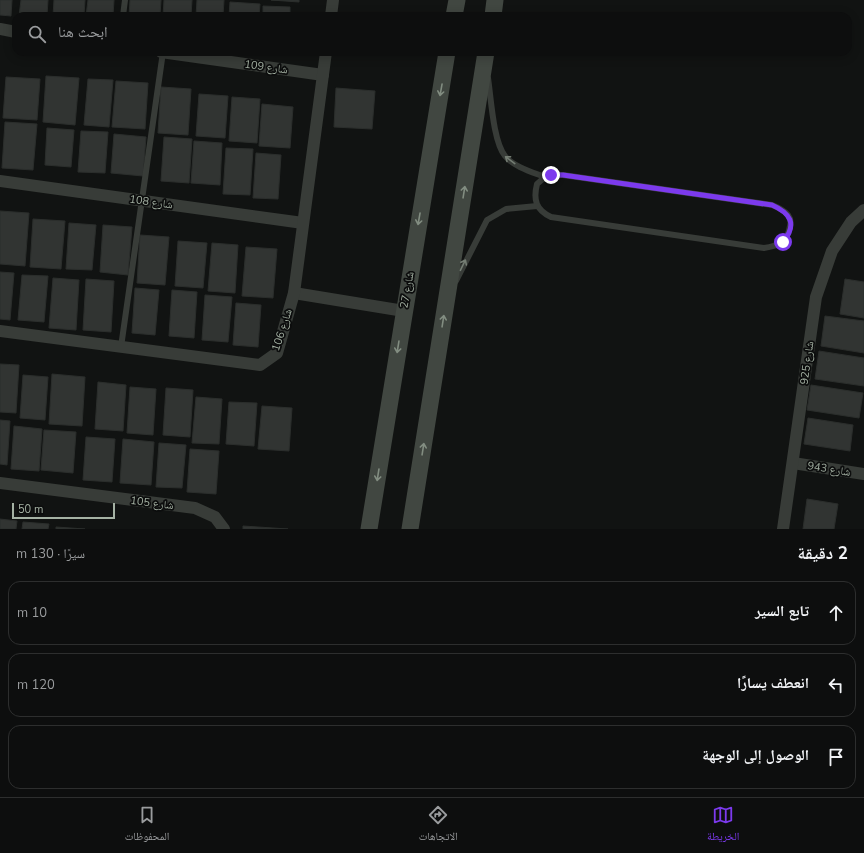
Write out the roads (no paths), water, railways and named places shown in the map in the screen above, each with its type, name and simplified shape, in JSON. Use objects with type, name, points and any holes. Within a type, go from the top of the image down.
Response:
[{"type":"main road","points":[[455,12],[457,0]]},
{"type":"main road","points":[[494,12],[496,0]]},
{"type":"main road","name":"شارع 27","points":[[369,529],[446,56]]},
{"type":"main road","points":[[410,529],[486,56]]},
{"type":"street","points":[[332,12],[333,0]]},
{"type":"street","points":[[0,29],[12,31]]},
{"type":"street","name":"شارع 109","points":[[190,56],[323,75]]},
{"type":"street","name":"شارع 106","points":[[0,331],[260,365],[277,353],[294,293],[325,56]]},
{"type":"street","name":"شارع 108","points":[[0,181],[303,223]]},
{"type":"street","name":"شارع 925","points":[[783,529],[816,298],[832,251],[851,222],[864,210]]},
{"type":"street","points":[[294,293],[404,311]]},
{"type":"street","name":"شارع 943","points":[[793,463],[864,474]]},
{"type":"street","name":"شارع 105","points":[[0,483],[195,508],[215,517],[224,529]]},
{"type":"lane","points":[[124,12],[125,0]]},
{"type":"lane","points":[[121,347],[161,56]]},
{"type":"lane","points":[[486,56],[495,127],[504,155],[521,167],[545,177],[563,175],[772,205],[787,213],[791,220],[789,235],[783,242],[775,247],[764,248],[551,217],[542,213],[536,206],[535,190],[537,184],[545,177]]},
{"type":"lane","points":[[446,301],[487,220],[506,209],[536,206]]}]
